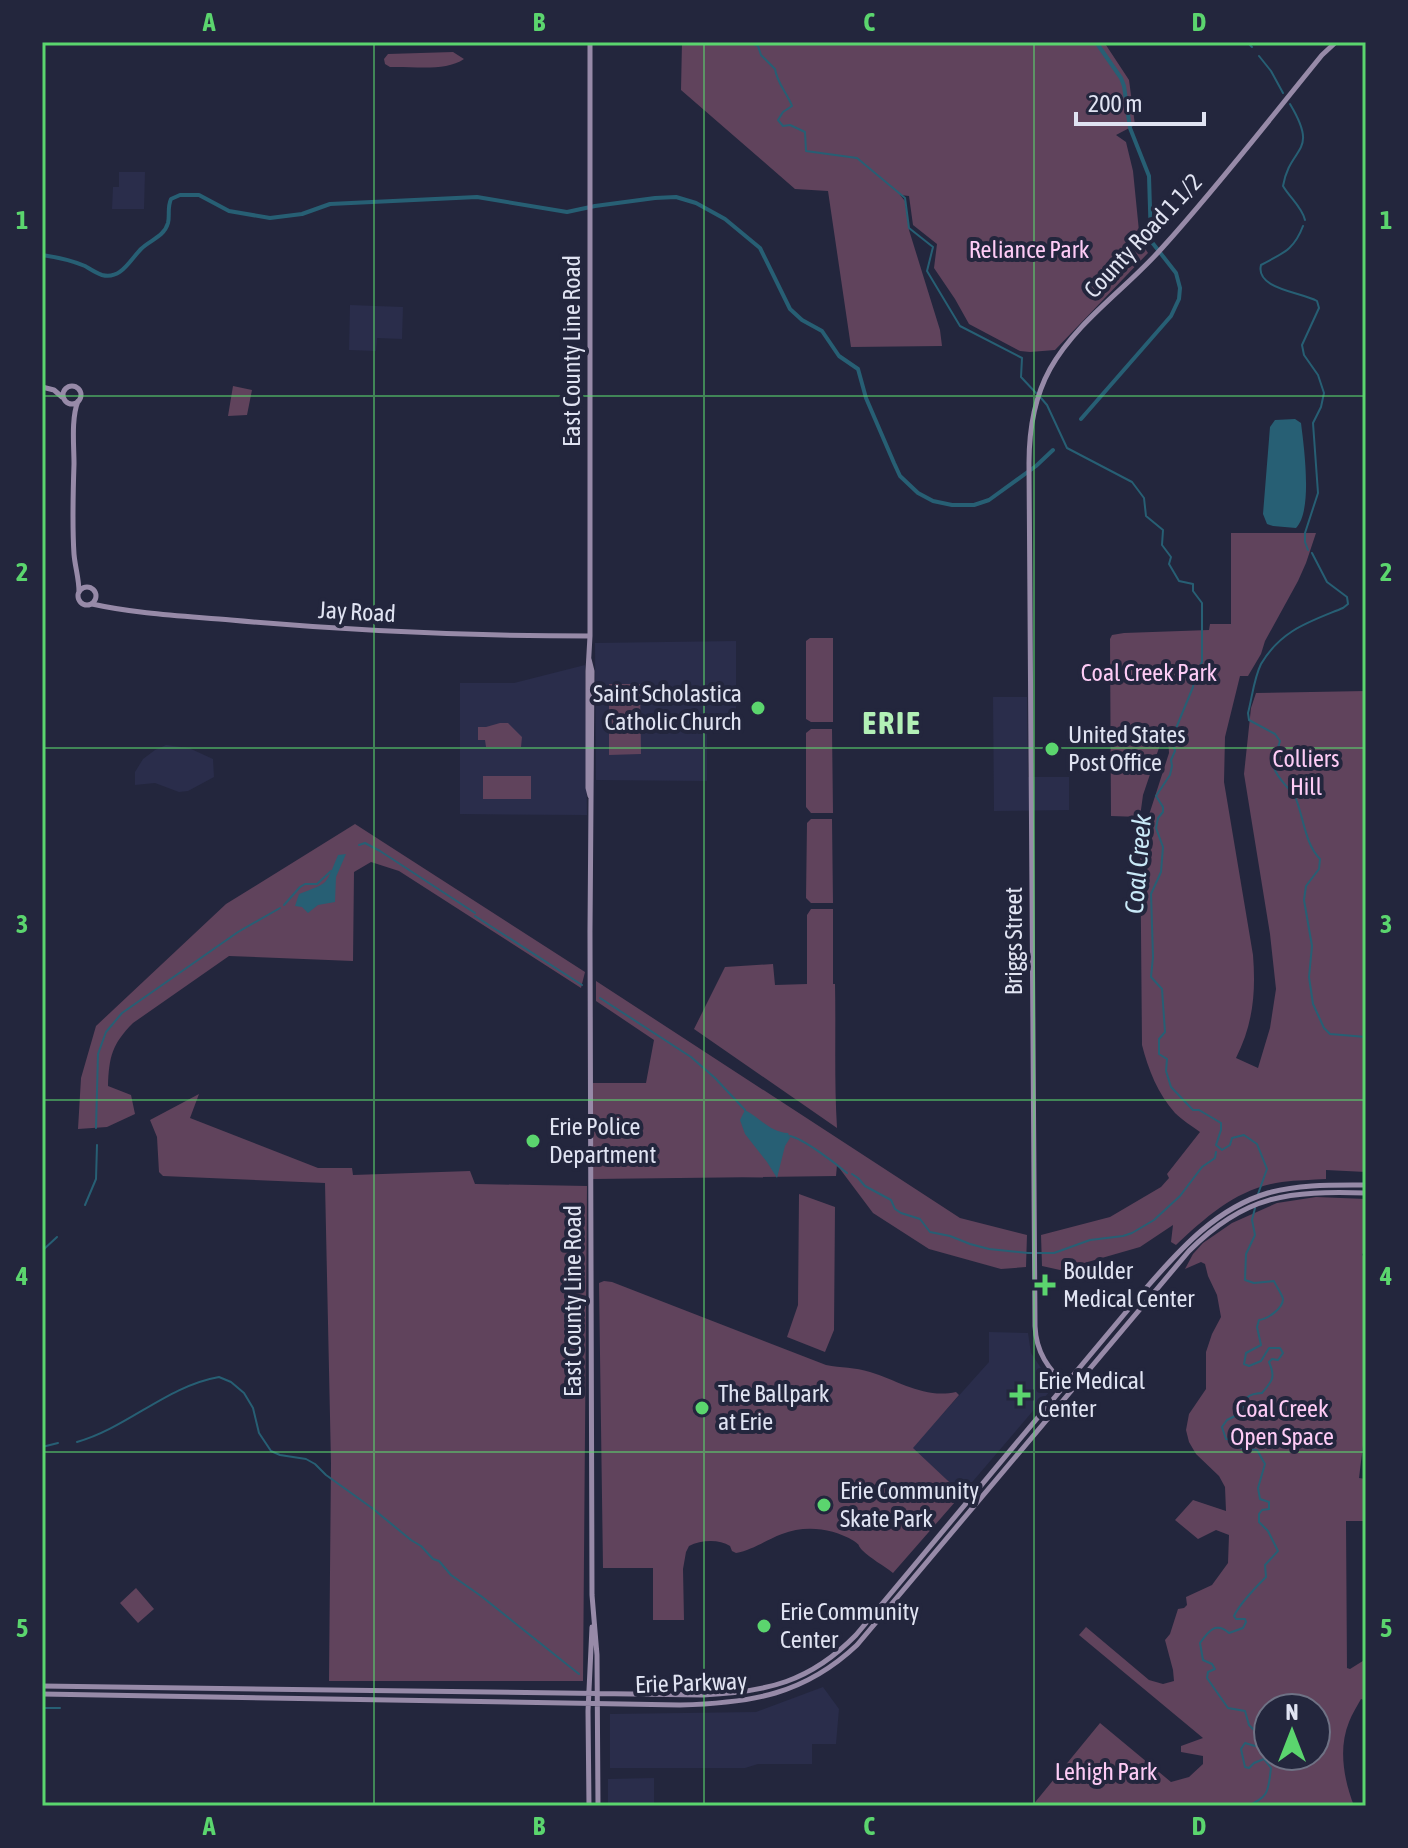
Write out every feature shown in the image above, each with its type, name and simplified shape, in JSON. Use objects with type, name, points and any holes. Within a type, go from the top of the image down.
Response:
[{"type":"main road","name":"East County Line Road","points":[[589,1806],[588,1693],[593,1614],[588,788],[590,42]]},
{"type":"main road","name":"County Road 1 1/2","points":[[1029,478],[1029,436],[1036,403],[1059,354],[1074,335],[1159,252],[1336,42]]},
{"type":"main road","points":[[42,386],[64,389],[71,386],[78,388],[81,394],[75,409],[74,558],[78,573],[78,597],[84,605],[92,604],[96,595],[94,590],[78,573]]},
{"type":"main road","points":[[42,386],[54,390],[65,400],[71,409],[74,433]]},
{"type":"main road","points":[[64,389],[65,400]]},
{"type":"main road","points":[[65,400],[74,404],[78,401]]},
{"type":"main road","name":"Briggs Street","points":[[1029,478],[1035,1326],[1037,1346],[1046,1364],[1072,1390]]},
{"type":"main road","points":[[79,592],[90,587]]},
{"type":"main road","name":"Jay Road","points":[[96,595],[122,609]]},
{"type":"main road","name":"Jay Road","points":[[92,604],[360,631],[590,636]]},
{"type":"main road","name":"Erie Parkway","points":[[1282,1193],[1307,1186],[1366,1185]]},
{"type":"main road","name":"Erie Parkway","points":[[42,1686],[703,1695],[739,1693],[797,1678],[820,1665],[856,1635],[1182,1248],[1210,1224],[1266,1193],[1366,1193]]},
{"type":"main road","name":"Erie Parkway","points":[[42,1694],[680,1705],[750,1700],[788,1690],[822,1673],[866,1636],[1189,1251],[1233,1212]]},
{"type":"main road","name":"East County Line Road","points":[[593,1614],[597,1655],[598,1806]]},
{"type":"shaded area","points":[[119,172],[145,172],[144,209],[112,209],[113,187],[119,187]]},
{"type":"shaded area","points":[[350,305],[403,307],[402,339],[377,338],[376,351],[349,350]]},
{"type":"shaded area","points":[[1295,419],[1301,423],[1304,447],[1304,508],[1296,528],[1273,526],[1267,524],[1263,514],[1270,427],[1275,420]]},
{"type":"shaded area","points":[[736,641],[736,732],[707,733],[707,781],[596,780],[595,643]]},
{"type":"shaded area","points":[[585,665],[587,815],[460,814],[460,683],[514,683]]},
{"type":"shaded area","points":[[993,697],[1027,697],[1028,777],[1069,777],[1069,810],[994,811]]},
{"type":"shaded area","points":[[166,745],[189,748],[213,759],[214,777],[188,791],[179,792],[155,783],[135,785],[135,772],[143,759]]},
{"type":"shaded area","points":[[346,854],[336,877],[335,902],[318,905],[308,913],[302,907],[295,906],[299,894],[325,882],[338,855]]},
{"type":"shaded area","points":[[745,1110],[770,1127],[788,1133],[790,1138],[777,1178],[745,1134],[740,1120]]},
{"type":"shaded area","points":[[989,1332],[1028,1333],[1031,1353],[1056,1384],[962,1494],[912,1448],[989,1362]]},
{"type":"shaded area","points":[[823,1687],[839,1709],[836,1744],[812,1744],[812,1764],[758,1764],[745,1768],[610,1768],[610,1714],[756,1712]]},
{"type":"shaded area","points":[[654,1778],[654,1806],[608,1806],[608,1779]]},
{"type":"green space","name":"Reliance Park","points":[[682,42],[1104,42],[1129,80],[1135,125],[1116,135],[1126,142],[1133,171],[1140,241],[1148,253],[1055,350],[1020,351],[969,324],[934,268],[937,244],[913,225],[909,196],[900,195],[905,201],[909,230],[940,330],[942,346],[851,347],[828,191],[795,189],[681,90]]},
{"type":"green space","points":[[453,52],[464,59],[448,66],[390,67],[384,59],[388,54]]},
{"type":"green space","points":[[233,386],[252,390],[247,415],[228,416]]},
{"type":"green space","points":[[1231,533],[1316,533],[1298,581],[1261,654],[1248,676],[1240,676],[1225,737],[1224,782],[1254,969],[1250,1020],[1236,1058],[1258,1068],[1270,1028],[1276,989],[1244,774],[1251,708],[1256,693],[1366,691],[1366,1172],[1326,1170],[1326,1179],[1282,1182],[1251,1190],[1224,1205],[1176,1245],[1171,1242],[1173,1225],[1140,1247],[1060,1270],[1042,1266],[1041,1235],[1110,1217],[1161,1187],[1169,1178],[1167,1174],[1200,1132],[1175,1113],[1164,1098],[1142,1045],[1140,818],[1148,818],[1169,753],[1168,737],[1163,736],[1143,795],[1140,817],[1111,816],[1110,639],[1112,635],[1124,633],[1209,630],[1210,624],[1231,624]]},
{"type":"green space","points":[[810,638],[833,638],[833,722],[811,722],[806,719],[806,641]]},
{"type":"green space","points":[[609,684],[640,684],[641,754],[609,755]]},
{"type":"green space","points":[[508,723],[522,737],[521,747],[486,747],[485,740],[478,740],[478,727]]},
{"type":"green space","points":[[811,729],[832,729],[833,813],[811,813],[806,807],[806,733]]},
{"type":"green space","points":[[483,776],[531,776],[531,799],[483,799]]},
{"type":"green space","points":[[811,819],[832,819],[833,903],[811,903],[806,898],[807,823]]},
{"type":"green space","points":[[355,824],[585,972],[581,988],[399,871],[371,862],[354,872],[353,961],[229,956],[133,1023],[120,1038],[109,1067],[108,1086],[131,1095],[135,1114],[107,1127],[78,1129],[81,1078],[96,1026],[226,904]]},
{"type":"green space","points":[[811,909],[833,909],[837,1128],[694,1029],[725,967],[773,964],[775,985],[807,984],[807,915]]},
{"type":"green space","points":[[596,981],[960,1218],[1027,1235],[1026,1267],[1001,1269],[929,1249],[873,1213],[837,1165],[836,1176],[593,1179],[591,1083],[646,1083],[654,1040],[596,1001]]},
{"type":"green space","points":[[199,1094],[190,1118],[318,1168],[352,1168],[353,1175],[470,1171],[475,1184],[587,1186],[583,1681],[329,1681],[331,1463],[325,1183],[163,1176],[159,1172],[157,1137],[150,1120]]},
{"type":"green space","points":[[799,1194],[835,1207],[834,1330],[825,1352],[787,1337],[798,1305]]},
{"type":"green space","name":"Coal Creek Open Space","points":[[1316,1197],[1366,1199],[1366,1252],[1362,1254],[1366,1264],[1366,1421],[1359,1478],[1366,1479],[1366,1515],[1364,1521],[1346,1521],[1347,1668],[1366,1659],[1366,1701],[1361,1699],[1353,1713],[1343,1754],[1347,1786],[1354,1806],[1032,1806],[1100,1723],[1171,1782],[1189,1777],[1203,1764],[1203,1756],[1181,1752],[1181,1746],[1203,1738],[1079,1635],[1086,1627],[1149,1680],[1163,1684],[1174,1681],[1165,1640],[1178,1609],[1187,1605],[1186,1597],[1212,1585],[1228,1563],[1229,1535],[1216,1530],[1198,1539],[1175,1520],[1193,1500],[1226,1511],[1225,1487],[1219,1476],[1196,1454],[1186,1430],[1189,1414],[1206,1389],[1206,1352],[1221,1317],[1217,1295],[1205,1264],[1201,1262],[1185,1269],[1203,1243],[1232,1223],[1277,1203]]},
{"type":"green space","points":[[604,1281],[826,1365],[864,1370],[923,1391],[956,1392],[959,1395],[913,1448],[962,1494],[893,1573],[854,1541],[818,1529],[791,1531],[736,1553],[721,1542],[689,1546],[683,1569],[684,1620],[653,1620],[653,1568],[603,1568],[599,1283]]},
{"type":"green space","points":[[136,1588],[154,1609],[138,1623],[120,1603]]},
{"type":"waterway","name":"Coal Creek","points":[[750,42],[758,46],[761,55],[775,69],[792,106],[778,120],[783,126],[790,125],[805,132],[806,151],[857,158],[905,198],[909,228],[933,247],[927,271],[960,326],[1022,358],[1021,377],[1036,393]]},
{"type":"waterway","points":[[1081,419],[1171,316],[1179,299],[1180,288],[1176,273],[1151,241],[1149,176],[1130,128],[1124,86],[1096,42]]},
{"type":"waterway","points":[[1247,42],[1252,47]]},
{"type":"waterway","points":[[1259,56],[1283,93]]},
{"type":"waterway","points":[[1290,104],[1299,120],[1303,141],[1283,186],[1305,220]]},
{"type":"waterway","points":[[42,255],[74,262],[102,275],[115,275],[163,232],[168,223],[171,199],[180,195],[199,195],[229,211],[270,218],[302,214],[330,204],[477,197],[567,212],[676,197],[696,203],[725,219],[760,248],[790,309],[822,331],[839,356],[858,369],[866,398],[900,476],[918,493],[933,501],[974,505],[989,500],[1053,450]]},
{"type":"waterway","points":[[1303,226],[1292,246],[1261,265],[1261,273],[1272,285],[1317,301],[1319,308],[1302,345],[1324,393],[1313,423],[1318,493],[1305,533],[1308,550]]},
{"type":"waterway","name":"Coal Creek","points":[[1041,398],[1067,448],[1132,482],[1144,498],[1146,516],[1163,530],[1162,545],[1171,557],[1169,564],[1179,581],[1193,584],[1193,591],[1202,603],[1202,662],[1172,738],[1175,751],[1170,775],[1156,796],[1163,807],[1156,828],[1163,847],[1161,872],[1151,894],[1151,977],[1162,989],[1165,1032],[1159,1039],[1159,1054],[1167,1059],[1166,1071],[1171,1087],[1193,1110],[1199,1110],[1221,1123],[1216,1145],[1222,1150],[1230,1145],[1232,1138],[1244,1135],[1257,1144],[1267,1169],[1258,1194]]},
{"type":"waterway","points":[[1312,553],[1327,582],[1347,597],[1348,604],[1297,628],[1277,643],[1261,664],[1248,713],[1249,720],[1275,734],[1280,741],[1274,761],[1275,771],[1296,799],[1308,839],[1320,859],[1319,869],[1306,886],[1304,900],[1312,946],[1309,977],[1313,1004],[1330,1034],[1366,1037]]},
{"type":"waterway","points":[[359,845],[365,843],[380,851],[475,913]]},
{"type":"waterway","points":[[284,905],[300,887],[317,884],[331,871]]},
{"type":"waterway","points":[[96,1128],[98,1054],[106,1032],[122,1013],[238,932],[280,908]]},
{"type":"waterway","points":[[475,916],[582,985]]},
{"type":"waterway","points":[[600,998],[691,1057],[745,1110]]},
{"type":"waterway","points":[[790,1136],[811,1146],[847,1173]]},
{"type":"waterway","points":[[85,1205],[96,1179],[97,1145]]},
{"type":"waterway","points":[[852,1174],[865,1186],[891,1200],[901,1213],[920,1219],[930,1232],[989,1249],[1054,1253],[1090,1240],[1123,1236],[1154,1220],[1180,1196],[1202,1167],[1215,1158],[1216,1152]]},
{"type":"waterway","name":"Coal Creek","points":[[1247,1806],[1264,1796],[1271,1768],[1264,1759],[1249,1768],[1245,1767],[1241,1749],[1245,1743],[1255,1746],[1259,1742],[1256,1732],[1249,1725],[1245,1711],[1228,1708],[1207,1678],[1208,1672],[1215,1669],[1203,1660],[1200,1643],[1216,1628],[1229,1633],[1243,1628],[1245,1619],[1234,1616],[1266,1577],[1265,1565],[1278,1551],[1268,1531],[1259,1522],[1262,1510],[1269,1509],[1269,1502],[1260,1499],[1258,1488],[1265,1464],[1257,1450],[1240,1448],[1237,1440],[1226,1439],[1222,1427],[1227,1420],[1241,1413],[1249,1396],[1262,1393],[1272,1376],[1269,1362],[1278,1360],[1283,1353],[1280,1348],[1269,1348],[1261,1361],[1249,1366],[1244,1364],[1246,1353],[1261,1345],[1257,1327],[1259,1320],[1274,1313],[1283,1299],[1274,1281],[1254,1283],[1245,1280],[1246,1254],[1255,1235],[1252,1220],[1255,1208]]},
{"type":"waterway","points":[[42,1260],[43,1250],[57,1237]]},
{"type":"waterway","points":[[77,1442],[113,1427],[182,1389],[219,1377],[231,1382],[244,1393],[253,1408],[259,1433],[271,1451],[315,1464],[579,1674]]},
{"type":"waterway","points":[[42,1447],[58,1443]]},
{"type":"waterway","points":[[42,1708],[60,1708]]},
{"type":"place","name":"Saint Scholastica Catholic Church","points":[[758,708]]},
{"type":"place","name":"United States Post Office","points":[[1052,749]]},
{"type":"place","name":"Erie Police Department","points":[[533,1141]]},
{"type":"place","name":"Boulder Medical Center","points":[[1045,1285]]},
{"type":"place","name":"Erie Medical Center","points":[[1020,1395]]},
{"type":"place","name":"The Ballpark at Erie","points":[[702,1408]]},
{"type":"place","name":"Erie Community Skate Park","points":[[824,1505]]},
{"type":"place","name":"Erie Community Center","points":[[764,1626]]},
{"type":"district","name":"ERIE","points":[[892,723]]},
{"type":"park label","name":"Coal Creek Park","points":[[1149,673]]},
{"type":"park label","name":"Colliers Hill","points":[[1306,773]]},
{"type":"park label","name":"Lehigh Park","points":[[1106,1772]]}]
